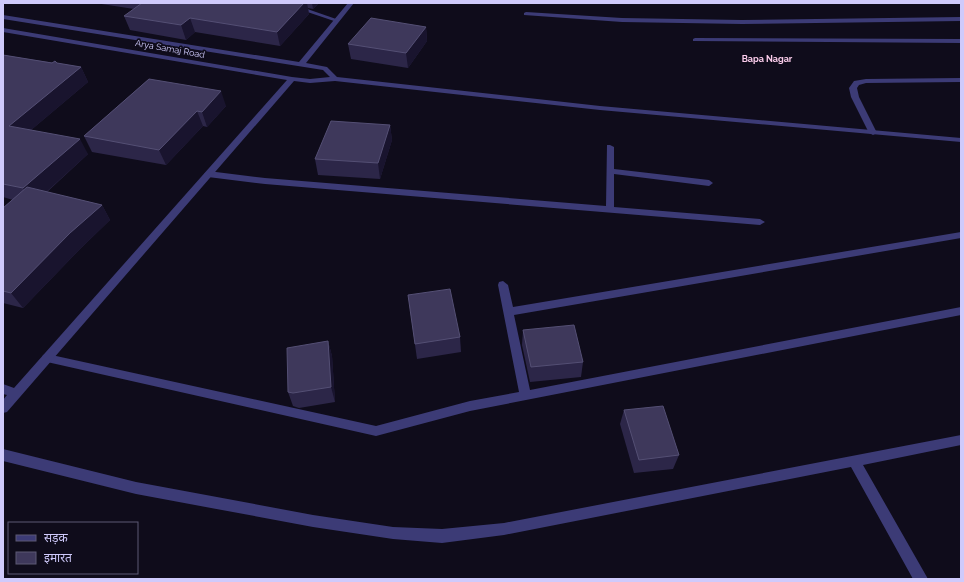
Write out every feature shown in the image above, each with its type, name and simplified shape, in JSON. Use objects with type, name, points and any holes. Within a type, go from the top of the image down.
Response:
[{"type":"street","points":[[284,3],[336,20]]},
{"type":"street","points":[[301,64],[351,3]]},
{"type":"street","points":[[526,14],[622,20],[742,22],[961,19]]},
{"type":"street","points":[[3,17],[325,68],[335,79]]},
{"type":"street","name":"Arya Samaj Road","points":[[3,30],[292,79],[310,81],[335,79],[600,108],[961,140]]},
{"type":"street","points":[[695,40],[961,42]]},
{"type":"street","points":[[3,408],[292,79]]},
{"type":"street","points":[[873,133],[855,97],[853,88],[857,83],[866,81],[961,80]]},
{"type":"street","points":[[610,147],[610,210]]},
{"type":"street","points":[[610,171],[709,183]]},
{"type":"street","points":[[208,174],[273,182],[760,222]]},
{"type":"street","points":[[508,312],[961,236]]},
{"type":"street","points":[[503,285],[525,395]]},
{"type":"street","points":[[47,358],[376,431],[470,406],[961,311]]},
{"type":"street","points":[[3,389],[16,393]]},
{"type":"street","points":[[3,454],[136,488],[306,520],[393,533],[442,536],[504,529],[961,440]]},
{"type":"street","points":[[854,460],[921,579]]},
{"type":"building","points":[[142,3],[304,3],[277,32],[190,18],[181,25],[124,16]]},
{"type":"building","points":[[371,18],[426,27],[406,53],[348,44]]},
{"type":"building","points":[[3,55],[52,63],[55,61],[57,63],[81,67],[9,126],[80,139],[23,188],[3,184]]},
{"type":"building","points":[[149,79],[221,91],[202,112],[197,111],[159,150],[84,136]]},
{"type":"building","points":[[331,121],[390,125],[378,163],[315,159]]},
{"type":"building","points":[[27,187],[102,205],[70,233],[11,293],[3,291],[3,208]]},
{"type":"building","points":[[450,289],[460,337],[415,344],[408,295]]},
{"type":"building","points":[[574,325],[583,362],[531,367],[523,330]]},
{"type":"building","points":[[328,341],[331,387],[293,393],[288,392],[287,348]]},
{"type":"building","points":[[663,406],[679,455],[639,460],[624,410]]},
{"type":"district","name":"Bapa Nagar","points":[[767,59]]}]
